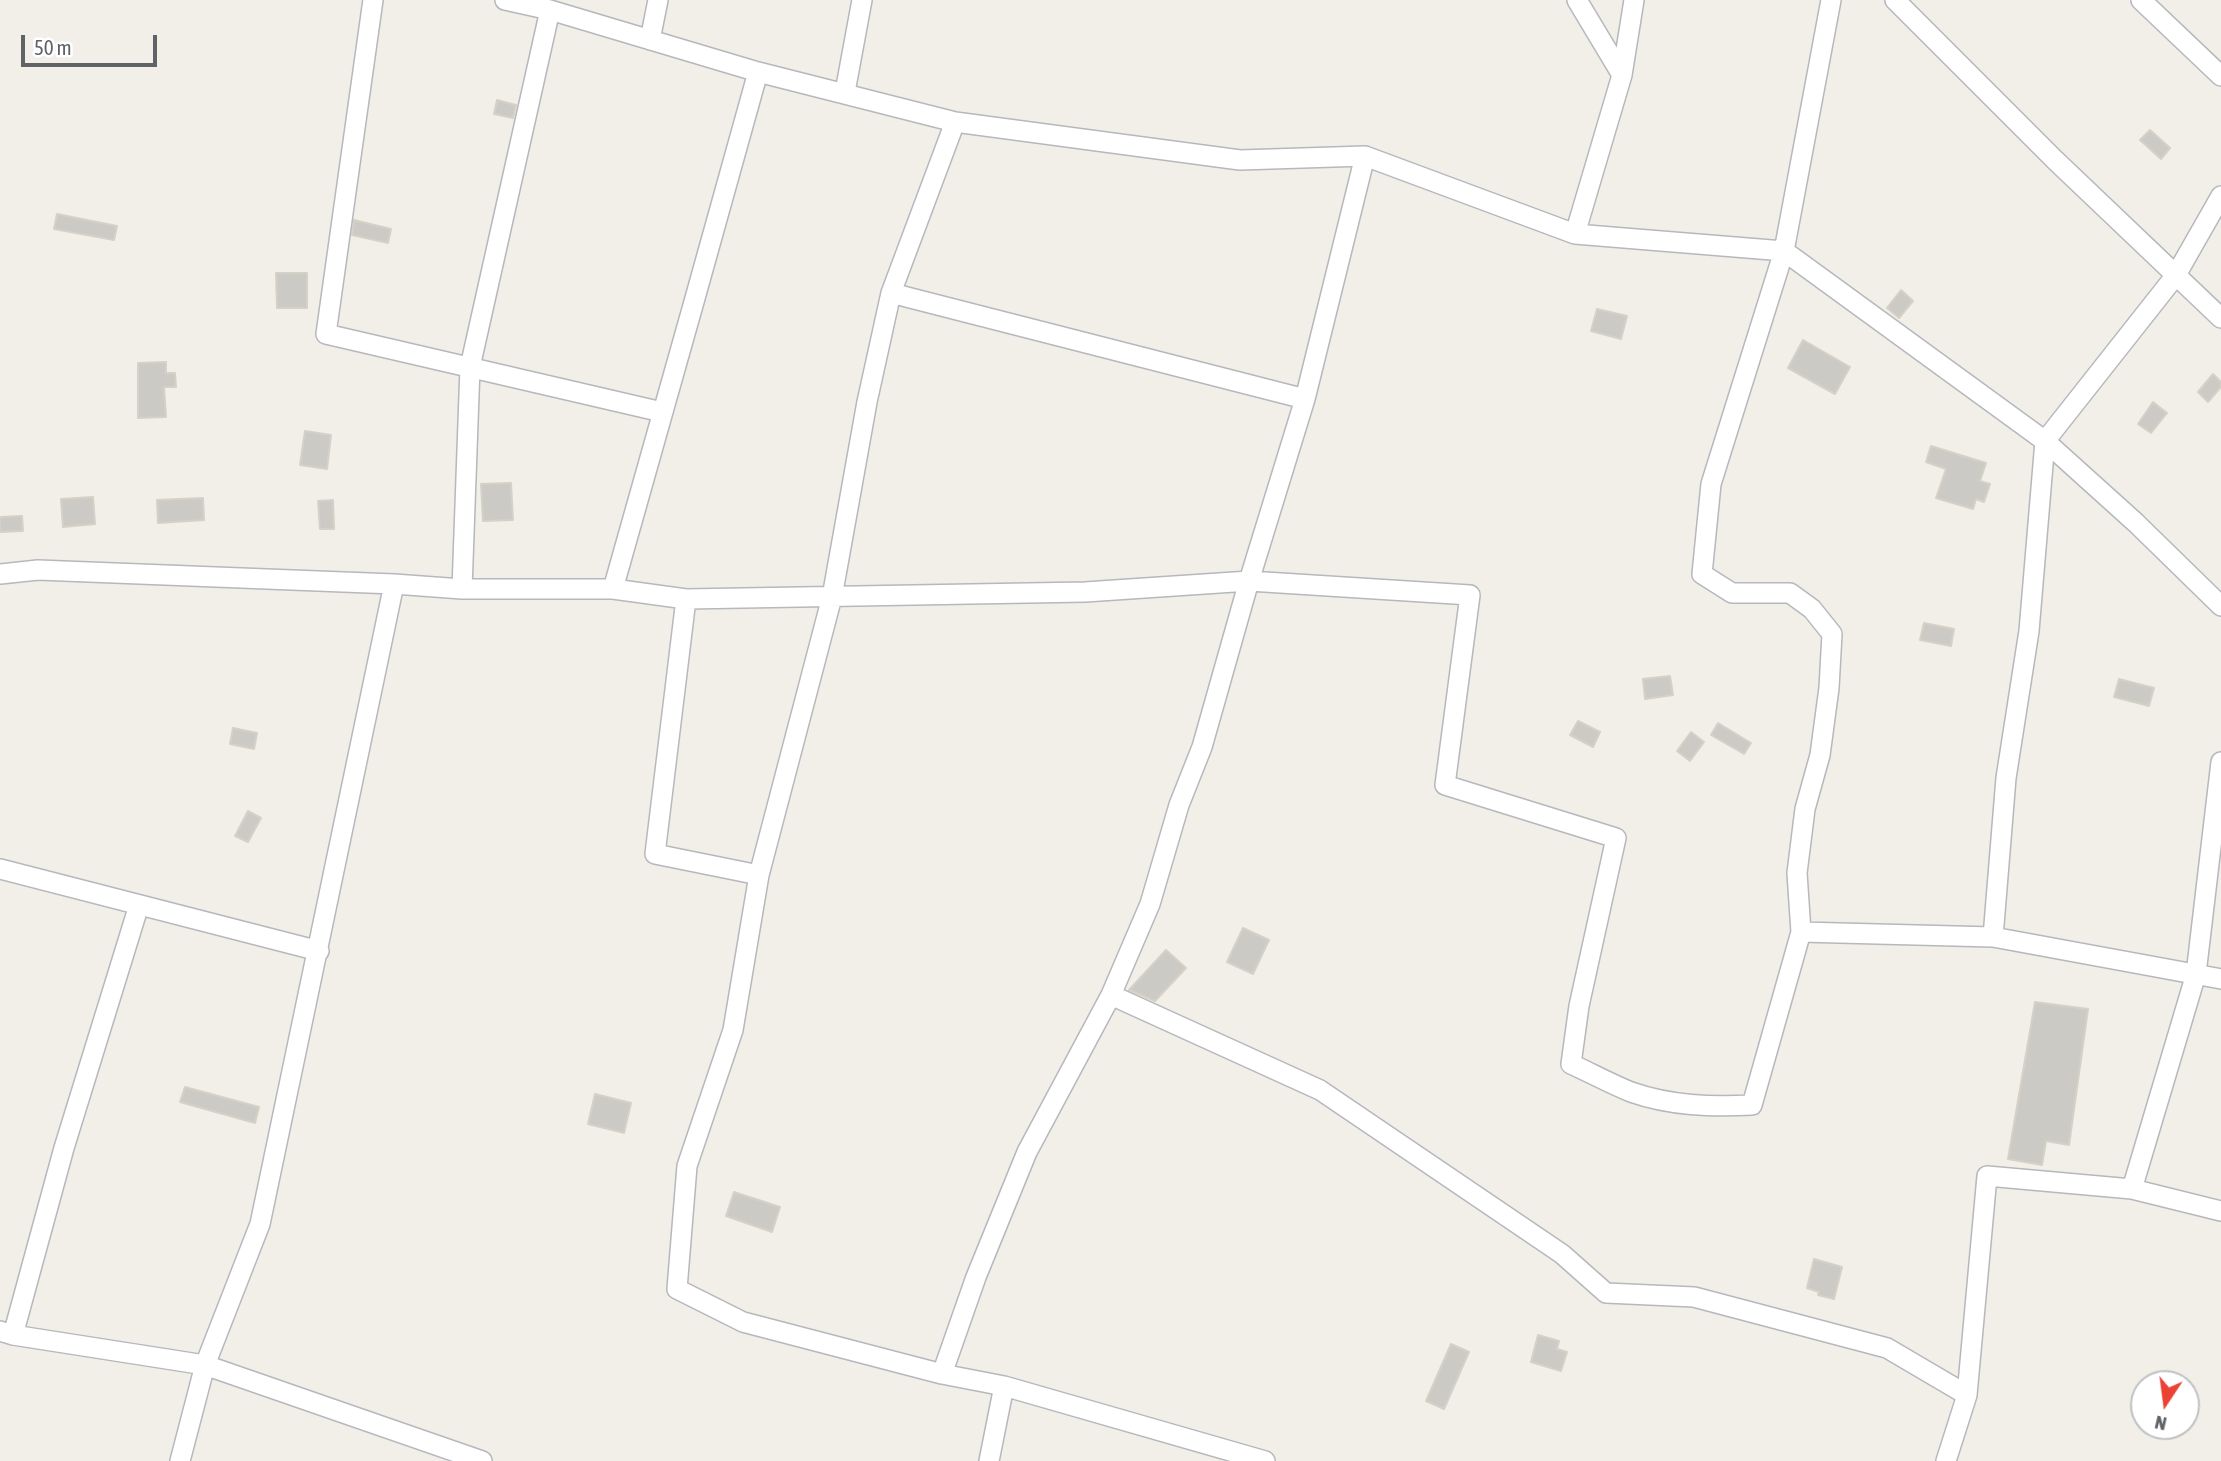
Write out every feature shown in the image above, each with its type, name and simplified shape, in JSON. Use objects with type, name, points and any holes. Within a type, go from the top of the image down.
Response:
[{"type":"street","points":[[373,0],[326,334],[662,412]]},
{"type":"street","points":[[505,0],[550,10],[758,72],[955,122],[1240,160],[1364,156],[1575,234],[1784,251],[2045,441],[2136,523],[2221,606]]},
{"type":"street","points":[[650,40],[658,0]]},
{"type":"street","points":[[845,92],[862,0]]},
{"type":"street","points":[[1577,0],[1622,75]]},
{"type":"street","points":[[1575,234],[1622,75],[1634,0]]},
{"type":"street","points":[[0,574],[38,570],[461,589],[614,589],[687,599],[1085,592],[1249,581],[1470,595],[1445,785],[1616,838],[1579,1006],[1571,1065],[1632,1092],[1670,1102],[1712,1107],[1752,1105],[1801,932],[1797,873],[1805,809],[1820,755],[1829,688],[1832,634],[1812,609],[1790,593],[1732,593],[1702,574],[1711,484],[1784,251],[1831,0]]},
{"type":"street","points":[[1895,0],[2055,160],[2221,317]]},
{"type":"street","points":[[2141,0],[2221,76]]},
{"type":"street","points":[[461,589],[470,367],[550,10]]},
{"type":"street","points":[[614,589],[758,72]]},
{"type":"street","points":[[955,122],[891,293],[867,402],[832,597],[759,875],[733,1030],[687,1167],[677,1289],[743,1322],[942,1374],[1003,1386],[1265,1461]]},
{"type":"street","points":[[942,1374],[976,1277],[1027,1152],[1111,995],[1150,904],[1180,805],[1202,747],[1249,581],[1306,399],[1364,156]]},
{"type":"street","points":[[1993,937],[2006,778],[2029,631],[2045,441],[2176,275],[2221,196]]},
{"type":"street","points":[[891,293],[1306,399]]},
{"type":"street","points":[[180,1461],[205,1365],[260,1224],[394,584]]},
{"type":"street","points":[[687,599],[655,854],[759,875]]},
{"type":"street","points":[[2132,1189],[2196,974],[2221,762]]},
{"type":"street","points":[[0,869],[318,951]]},
{"type":"street","points":[[139,905],[6,1333],[205,1365],[481,1461]]},
{"type":"street","points":[[1801,932],[1993,937],[2221,979]]},
{"type":"street","points":[[1111,995],[1320,1090],[1562,1254],[1606,1293],[1695,1297],[1887,1348],[1967,1395]]},
{"type":"street","points":[[1947,1461],[1967,1395],[1987,1176],[2132,1189],[2221,1211]]},
{"type":"street","points":[[989,1461],[1003,1386]]},
{"type":"building","points":[[497,100],[516,105],[513,118],[494,114]]},
{"type":"building","points":[[2150,130],[2170,148],[2161,159],[2140,140]]},
{"type":"building","points":[[57,214],[117,226],[114,240],[54,229]]},
{"type":"building","points":[[354,220],[391,229],[388,243],[352,235]]},
{"type":"building","points":[[276,273],[307,273],[307,308],[277,308]]},
{"type":"building","points":[[1901,290],[1913,301],[1899,318],[1887,308]]},
{"type":"building","points":[[1597,309],[1627,316],[1621,339],[1591,331]]},
{"type":"building","points":[[1803,340],[1850,367],[1835,394],[1788,368]]},
{"type":"building","points":[[166,362],[166,373],[175,373],[176,387],[164,387],[166,417],[138,418],[138,363]]},
{"type":"building","points":[[2213,374],[2221,382],[2221,387],[2208,402],[2198,392]]},
{"type":"building","points":[[2153,402],[2167,413],[2151,433],[2138,424]]},
{"type":"building","points":[[305,431],[331,435],[327,469],[300,465]]},
{"type":"building","points":[[1931,446],[1986,463],[1980,481],[1990,484],[1984,502],[1976,499],[1973,509],[1936,498],[1946,469],[1926,462]]},
{"type":"building","points":[[511,483],[513,520],[483,521],[481,484]]},
{"type":"building","points":[[93,497],[95,524],[63,527],[61,499]]},
{"type":"building","points":[[203,498],[204,520],[158,523],[157,500]]},
{"type":"building","points":[[333,500],[334,529],[320,529],[318,501]]},
{"type":"building","points":[[22,516],[23,531],[0,532],[0,517]]},
{"type":"building","points":[[1924,623],[1954,629],[1951,646],[1920,640]]},
{"type":"building","points":[[1670,676],[1673,695],[1645,699],[1643,679]]},
{"type":"building","points":[[2119,679],[2154,688],[2149,706],[2114,697]]},
{"type":"building","points":[[1578,721],[1600,732],[1593,747],[1570,735]]},
{"type":"building","points":[[1718,723],[1751,743],[1744,754],[1711,735]]},
{"type":"building","points":[[233,728],[257,733],[254,749],[230,744]]},
{"type":"building","points":[[1691,732],[1704,742],[1690,761],[1677,751]]},
{"type":"building","points":[[248,811],[261,818],[248,842],[235,836]]},
{"type":"building","points":[[1243,928],[1269,940],[1253,974],[1227,962]]},
{"type":"building","points":[[1166,950],[1186,968],[1155,1001],[1129,990]]},
{"type":"building","points":[[2035,1002],[2088,1009],[2069,1145],[2046,1141],[2042,1165],[2008,1159]]},
{"type":"building","points":[[185,1087],[259,1107],[255,1123],[180,1102]]},
{"type":"building","points":[[595,1094],[631,1103],[624,1133],[588,1124]]},
{"type":"building","points":[[734,1192],[780,1207],[772,1232],[726,1216]]},
{"type":"building","points":[[1814,1259],[1842,1267],[1834,1299],[1818,1295],[1819,1292],[1807,1288]]},
{"type":"building","points":[[1538,1335],[1559,1341],[1557,1349],[1567,1352],[1561,1371],[1531,1362]]},
{"type":"building","points":[[1451,1344],[1469,1352],[1444,1409],[1426,1401]]}]
